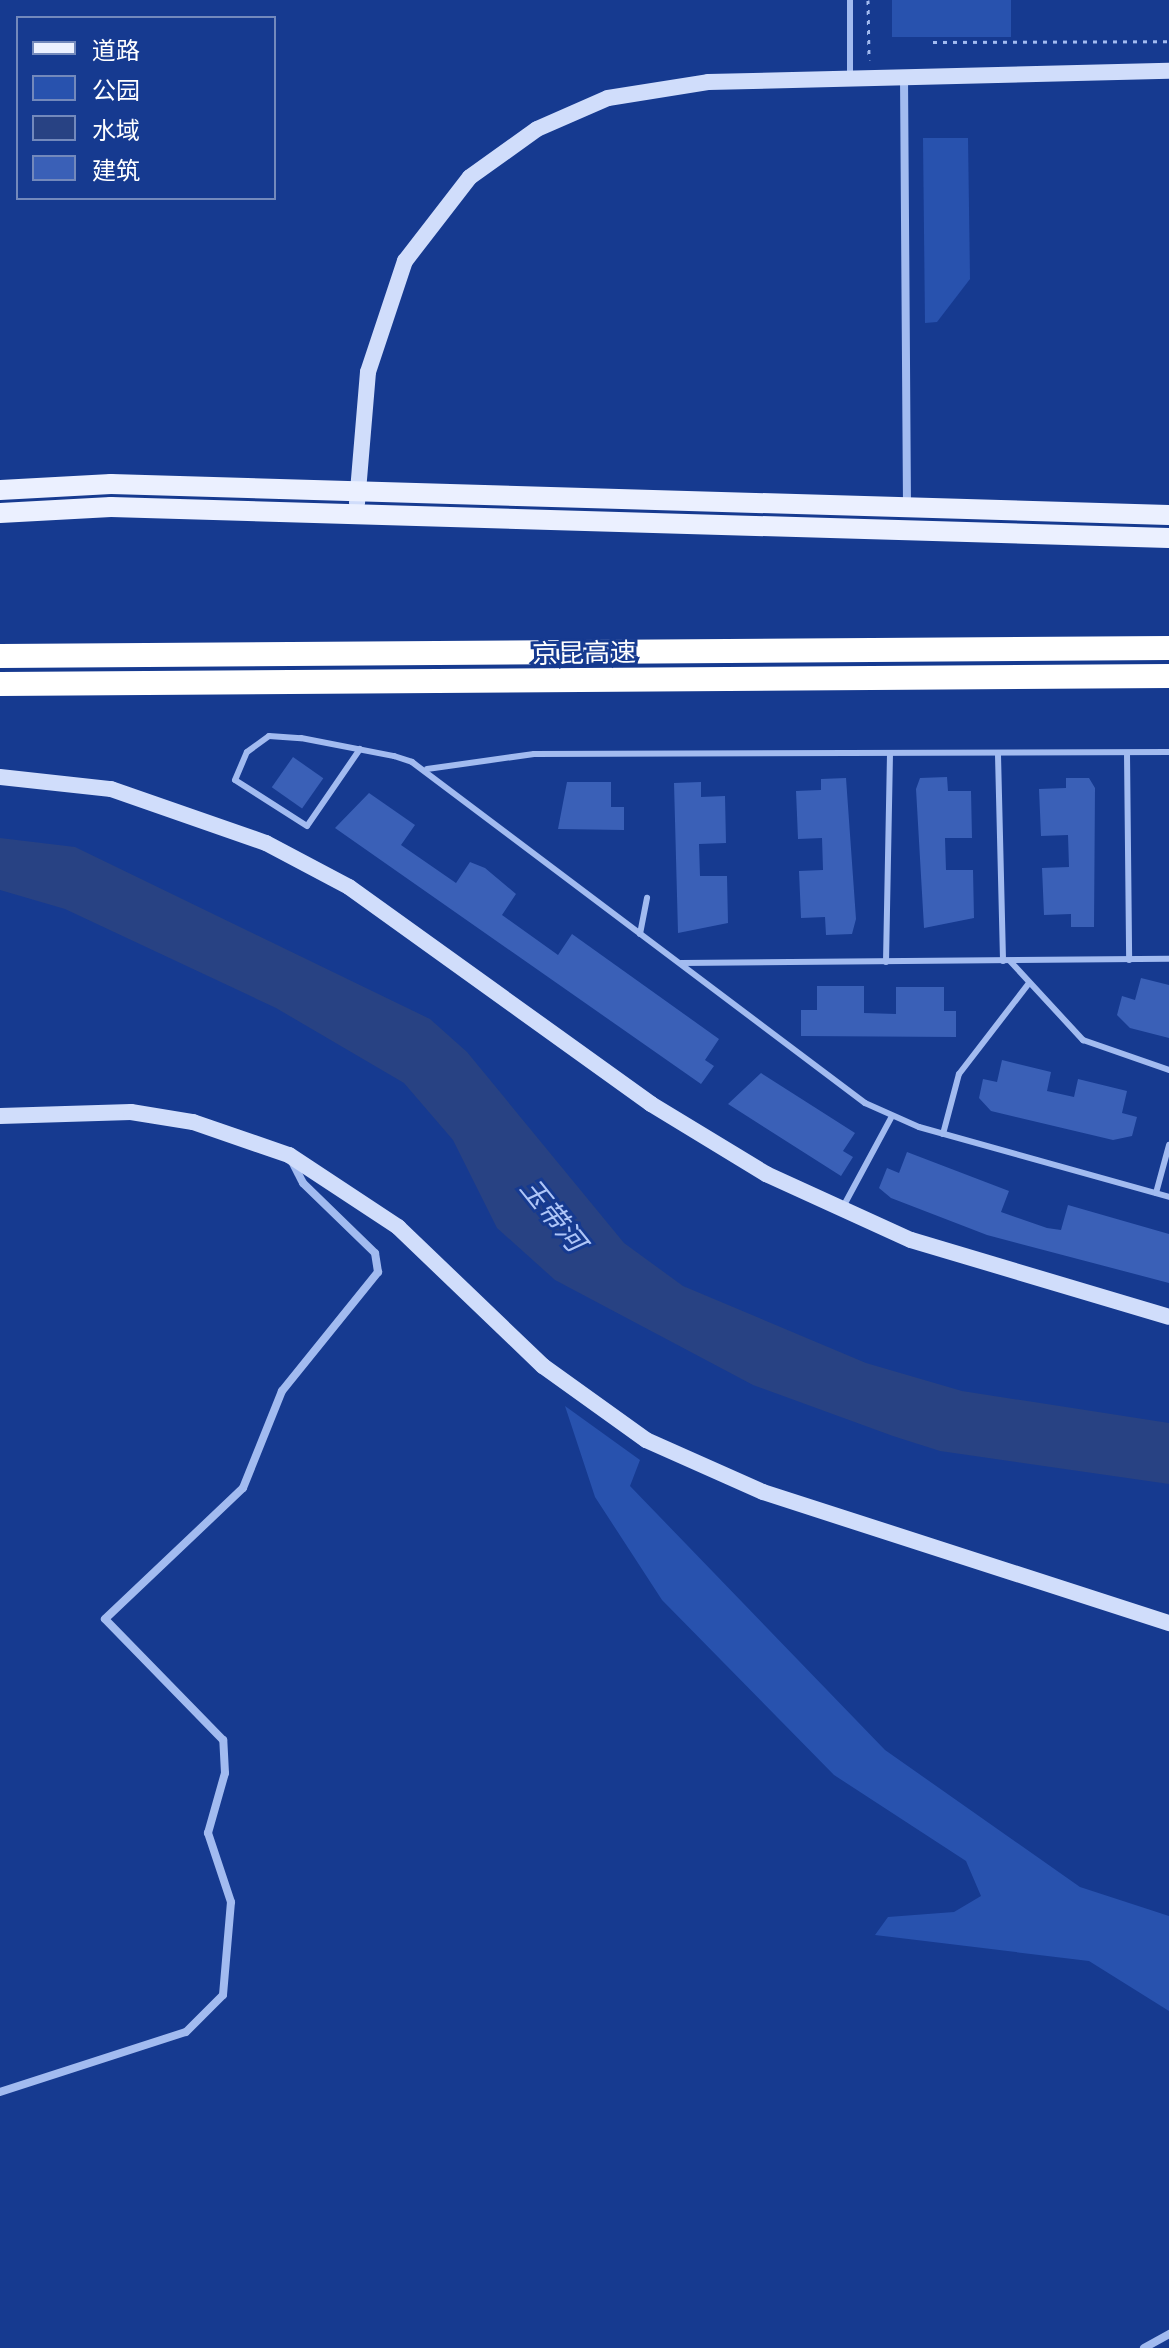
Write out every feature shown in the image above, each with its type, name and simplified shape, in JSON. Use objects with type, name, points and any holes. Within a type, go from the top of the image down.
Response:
[{"type":"highway","name":"京昆高速","points":[[0,656],[1169,648]]},
{"type":"highway","name":"京昆高速","points":[[0,684],[1169,676]]},
{"type":"main road","points":[[0,490],[111,484],[358,494],[1169,515]]},
{"type":"main road","points":[[0,513],[111,507],[1169,538]]},
{"type":"street","points":[[356,516],[368,372],[387,304],[419,236],[487,162],[537,129],[608,98],[723,81],[1169,71]]},
{"type":"street","points":[[904,75],[907,507]]},
{"type":"street","points":[[0,777],[68,781],[153,800],[283,851],[391,915],[688,1129],[842,1210],[978,1263],[1169,1317]]},
{"type":"street","points":[[0,1116],[131,1112],[193,1122],[289,1155],[398,1227],[543,1366],[646,1440],[763,1492],[1169,1623]]},
{"type":"street","points":[[0,2092],[186,2032],[223,1995],[231,1902],[208,1833],[225,1773],[223,1740],[105,1619],[243,1488],[282,1391],[378,1272],[375,1253],[303,1183],[289,1155]]},
{"type":"street","points":[[1144,2348],[1169,2334]]},
{"type":"lane","points":[[850,0],[850,76]]},
{"type":"lane","points":[[360,749],[307,826],[235,780],[247,752],[269,736],[360,749],[427,769],[640,934],[892,1116],[943,1134],[1169,1197]]},
{"type":"lane","points":[[427,769],[534,754],[998,755],[1169,752]]},
{"type":"lane","points":[[1127,753],[1129,960]]},
{"type":"lane","points":[[886,962],[890,755]]},
{"type":"lane","points":[[998,755],[1006,961],[1098,1049],[1169,1070]]},
{"type":"lane","points":[[640,934],[647,898]]},
{"type":"lane","points":[[679,963],[1169,959]]},
{"type":"lane","points":[[943,1134],[959,1074],[1029,983]]},
{"type":"lane","points":[[842,1210],[892,1116]]},
{"type":"lane","points":[[1156,1193],[1169,1145]]},
{"type":"path","points":[[868,0],[869,76]]},
{"type":"path","points":[[933,42],[1169,41]]},
{"type":"green space","points":[[892,0],[1011,0],[1011,37],[892,37]]},
{"type":"green space","points":[[923,138],[968,138],[970,279],[937,322],[925,323]]},
{"type":"green space","points":[[565,1406],[640,1460],[630,1486],[885,1750],[1080,1887],[1169,1916],[1169,2011],[1089,1961],[875,1935],[888,1917],[954,1912],[981,1896],[966,1861],[834,1775],[662,1600],[595,1497]]},
{"type":"water","name":"玉带河","points":[[0,838],[75,847],[430,1019],[467,1052],[624,1243],[683,1286],[866,1363],[962,1391],[1169,1423],[1169,1484],[940,1451],[893,1436],[753,1385],[555,1280],[497,1228],[453,1140],[404,1083],[276,1008],[65,909],[0,890]]},
{"type":"building","points":[[293,757],[323,778],[302,809],[272,787]]},
{"type":"building","points":[[947,777],[948,791],[971,791],[972,838],[945,838],[946,870],[973,870],[974,918],[924,928],[916,789],[920,778]]},
{"type":"building","points":[[846,778],[856,919],[852,934],[826,935],[825,917],[801,918],[799,871],[823,870],[822,838],[798,839],[796,791],[821,790],[821,779]]},
{"type":"building","points":[[1066,778],[1089,778],[1095,788],[1094,927],[1071,927],[1071,914],[1044,915],[1042,868],[1069,867],[1068,835],[1041,836],[1039,789],[1066,788]]},
{"type":"building","points":[[567,782],[611,782],[611,807],[624,807],[624,830],[558,829]]},
{"type":"building","points":[[701,782],[701,797],[725,796],[726,843],[699,844],[700,876],[727,876],[728,923],[678,933],[674,783]]},
{"type":"building","points":[[369,793],[415,825],[401,845],[456,883],[470,862],[485,868],[516,894],[502,915],[558,955],[572,934],[719,1039],[705,1060],[714,1066],[701,1084],[335,828]]},
{"type":"building","points":[[1141,978],[1169,985],[1169,1038],[1130,1028],[1117,1015],[1122,996],[1135,1000]]},
{"type":"building","points":[[817,986],[864,986],[864,1013],[896,1014],[896,987],[944,987],[944,1011],[956,1011],[956,1037],[801,1036],[801,1010],[817,1010]]},
{"type":"building","points":[[1002,1060],[1051,1072],[1047,1091],[1074,1097],[1078,1079],[1127,1091],[1122,1113],[1137,1117],[1132,1136],[1113,1140],[991,1111],[979,1098],[983,1079],[997,1082]]},
{"type":"building","points":[[761,1073],[855,1133],[843,1151],[853,1157],[841,1176],[728,1104]]},
{"type":"building","points":[[907,1152],[1009,1191],[1001,1212],[1047,1228],[1061,1230],[1068,1205],[1169,1234],[1169,1283],[987,1235],[891,1198],[879,1188],[887,1168],[899,1173]]}]
